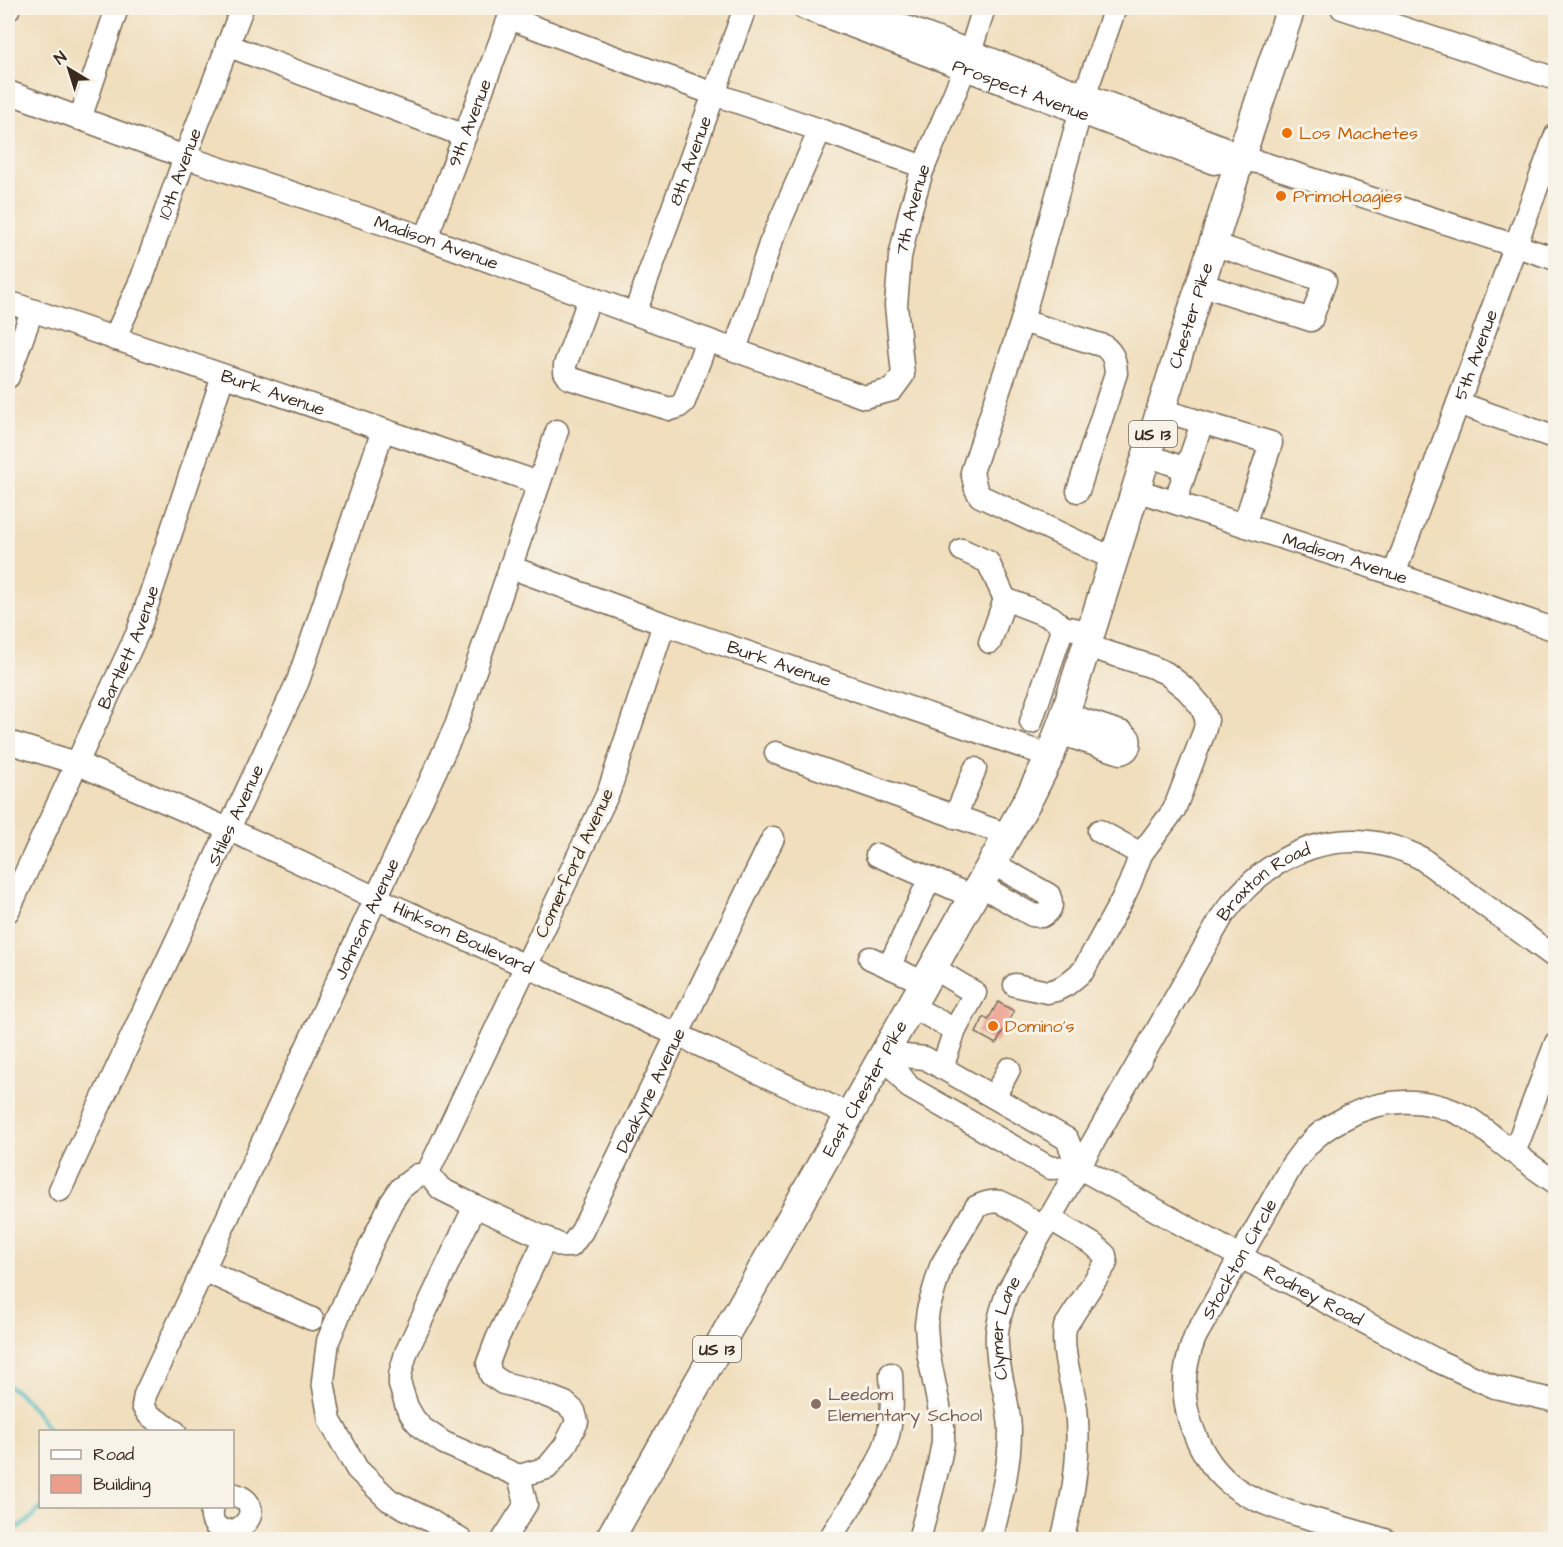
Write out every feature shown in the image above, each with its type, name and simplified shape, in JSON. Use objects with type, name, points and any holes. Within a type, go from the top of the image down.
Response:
[{"type":"main road","name":"Chester Pike","points":[[1083,633],[1114,559],[1240,159],[1291,8]]},
{"type":"main road","name":"East Chester Pike","points":[[609,1539],[1035,786],[1060,728],[1077,675],[1083,633]]},
{"type":"street","points":[[80,119],[117,8]]},
{"type":"street","name":"10th Avenue","points":[[114,339],[142,278],[242,8]]},
{"type":"street","name":"8th Avenue","points":[[635,313],[745,8]]},
{"type":"street","name":"Prospect Avenue","points":[[804,8],[967,60],[1083,104],[1214,163],[1240,159],[1262,163],[1556,259]]},
{"type":"street","name":"Prospect Avenue","points":[[856,8],[967,60]]},
{"type":"street","name":"7th Avenue","points":[[864,397],[891,390],[903,375],[896,305],[900,257],[910,212],[924,167],[967,60],[984,8]]},
{"type":"street","points":[[1114,559],[980,496],[972,472],[1022,321],[1083,104],[1115,8]]},
{"type":"street","points":[[1342,8],[1556,79]]},
{"type":"street","points":[[506,12],[714,94],[924,167]]},
{"type":"street","name":"9th Avenue","points":[[426,238],[465,136],[506,12]]},
{"type":"street","points":[[227,45],[465,136]]},
{"type":"street","name":"Madison Avenue","points":[[8,92],[185,157],[426,238],[864,397]]},
{"type":"street","points":[[735,350],[770,244],[820,130]]},
{"type":"street","name":"5th Avenue","points":[[1394,574],[1556,135]]},
{"type":"street","points":[[1200,284],[1311,321],[1325,281],[1213,244]]},
{"type":"street","points":[[590,297],[565,365],[565,372],[569,378],[670,409],[678,407],[684,402],[707,340]]},
{"type":"street","name":"Burk Avenue","points":[[8,302],[539,483]]},
{"type":"street","points":[[8,377],[32,311]]},
{"type":"street","points":[[1022,321],[1104,346],[1115,360],[1116,373],[1078,491]]},
{"type":"street","name":"Bartlett Avenue","points":[[8,911],[138,632],[223,376]]},
{"type":"street","points":[[1458,403],[1556,438]]},
{"type":"street","points":[[1161,410],[1271,443],[1244,525]]},
{"type":"street","points":[[1174,502],[1202,423]]},
{"type":"street","name":"Stiles Avenue","points":[[60,1190],[298,681],[382,430]]},
{"type":"street","name":"Johnson Avenue","points":[[174,1430],[149,1414],[143,1406],[145,1395],[456,726],[557,431]]},
{"type":"street","points":[[1147,455],[1186,469]]},
{"type":"street","name":"Madison Avenue","points":[[1136,490],[1394,574],[1556,630]]},
{"type":"street","points":[[962,550],[988,562],[1005,598],[1051,617],[1166,673],[1187,690],[1201,706],[1207,720],[1174,810],[1141,854],[1123,898],[1083,971],[1066,986],[1047,992],[1015,985]]},
{"type":"street","name":"Burk Avenue","points":[[510,567],[664,624],[1060,728]]},
{"type":"street","points":[[990,642],[1005,598]]},
{"type":"street","name":"Comerford Avenue","points":[[430,1176],[430,1168],[609,791],[664,624]]},
{"type":"street","points":[[1060,728],[1035,712],[1050,667],[1083,633]]},
{"type":"street","points":[[1050,667],[1077,675]]},
{"type":"street","name":"Hinkson Boulevard","points":[[8,742],[76,764],[228,829],[850,1115]]},
{"type":"street","points":[[776,753],[1008,835]]},
{"type":"street","points":[[955,817],[975,769]]},
{"type":"street","points":[[1099,831],[1141,854]]},
{"type":"street","name":"Deakyne Avenue","points":[[475,1206],[562,1246],[572,1246],[678,1035],[773,837]]},
{"type":"street","name":"Braxton Road","points":[[1078,1167],[1223,915],[1250,883],[1285,858],[1301,851],[1339,841],[1360,840],[1403,849],[1437,869],[1556,958]]},
{"type":"street","points":[[877,855],[930,878],[982,882]]},
{"type":"street","points":[[930,878],[879,963],[923,986],[975,993],[955,1030],[942,1068]]},
{"type":"street","points":[[923,986],[955,1030]]},
{"type":"street","points":[[1514,1153],[1556,1043]]},
{"type":"street","points":[[884,1054],[925,1058],[1067,1139],[1078,1167]]},
{"type":"street","name":"Rodney Road","points":[[884,1054],[909,1087],[1050,1168],[1078,1167],[1241,1257],[1440,1362],[1496,1387],[1556,1401]]},
{"type":"street","points":[[994,1097],[1009,1069]]},
{"type":"street","name":"Stockton Circle","points":[[1384,1539],[1259,1502],[1223,1479],[1208,1462],[1197,1441],[1185,1400],[1187,1357],[1195,1337],[1292,1165],[1306,1146],[1329,1127],[1350,1115],[1372,1106],[1408,1101],[1441,1106],[1469,1118],[1556,1184]]},
{"type":"street","name":"Clymer Lane","points":[[991,1539],[1010,1454],[1010,1427],[997,1335],[1000,1314],[1007,1293],[1078,1167]]},
{"type":"street","points":[[461,1539],[389,1500],[357,1469],[330,1421],[323,1381],[328,1341],[391,1203],[401,1188],[418,1175],[430,1176],[441,1189],[475,1206],[406,1353],[400,1375],[400,1385],[407,1407],[422,1428],[444,1443],[519,1476],[547,1468],[565,1446],[577,1422],[574,1411],[565,1403],[504,1383],[491,1375],[488,1363],[497,1339],[546,1238]]},
{"type":"street","points":[[919,1539],[943,1442],[943,1426],[928,1352],[926,1324],[928,1310],[941,1266],[976,1207],[993,1201],[1094,1245],[1105,1255],[1106,1263],[1065,1326],[1063,1339],[1076,1409],[1079,1442],[1077,1473],[1062,1539]]},
{"type":"street","points":[[203,1270],[312,1319]]},
{"type":"street","points":[[829,1539],[877,1465],[885,1445],[892,1407],[891,1374]]},
{"type":"street","points":[[503,1539],[526,1504],[519,1476]]},
{"type":"street","points":[[212,1508],[212,1518],[219,1535],[243,1529],[248,1523],[250,1508],[247,1501],[234,1494]]},
{"type":"building","name":"Domino's","points":[[998,1002],[1014,1011],[996,1044],[976,1033],[984,1017],[988,1020]]},
{"type":"waterway","points":[[8,1386],[26,1400],[49,1430]]},
{"type":"waterway","points":[[8,1532],[26,1523],[41,1508]]},
{"type":"place","name":"Los Machetes","points":[[1287,133]]},
{"type":"place","name":"PrimoHoagies","points":[[1281,196]]},
{"type":"place","name":"Domino's","points":[[993,1026]]},
{"type":"place","name":"Leedom Elementary School","points":[[816,1404]]}]
